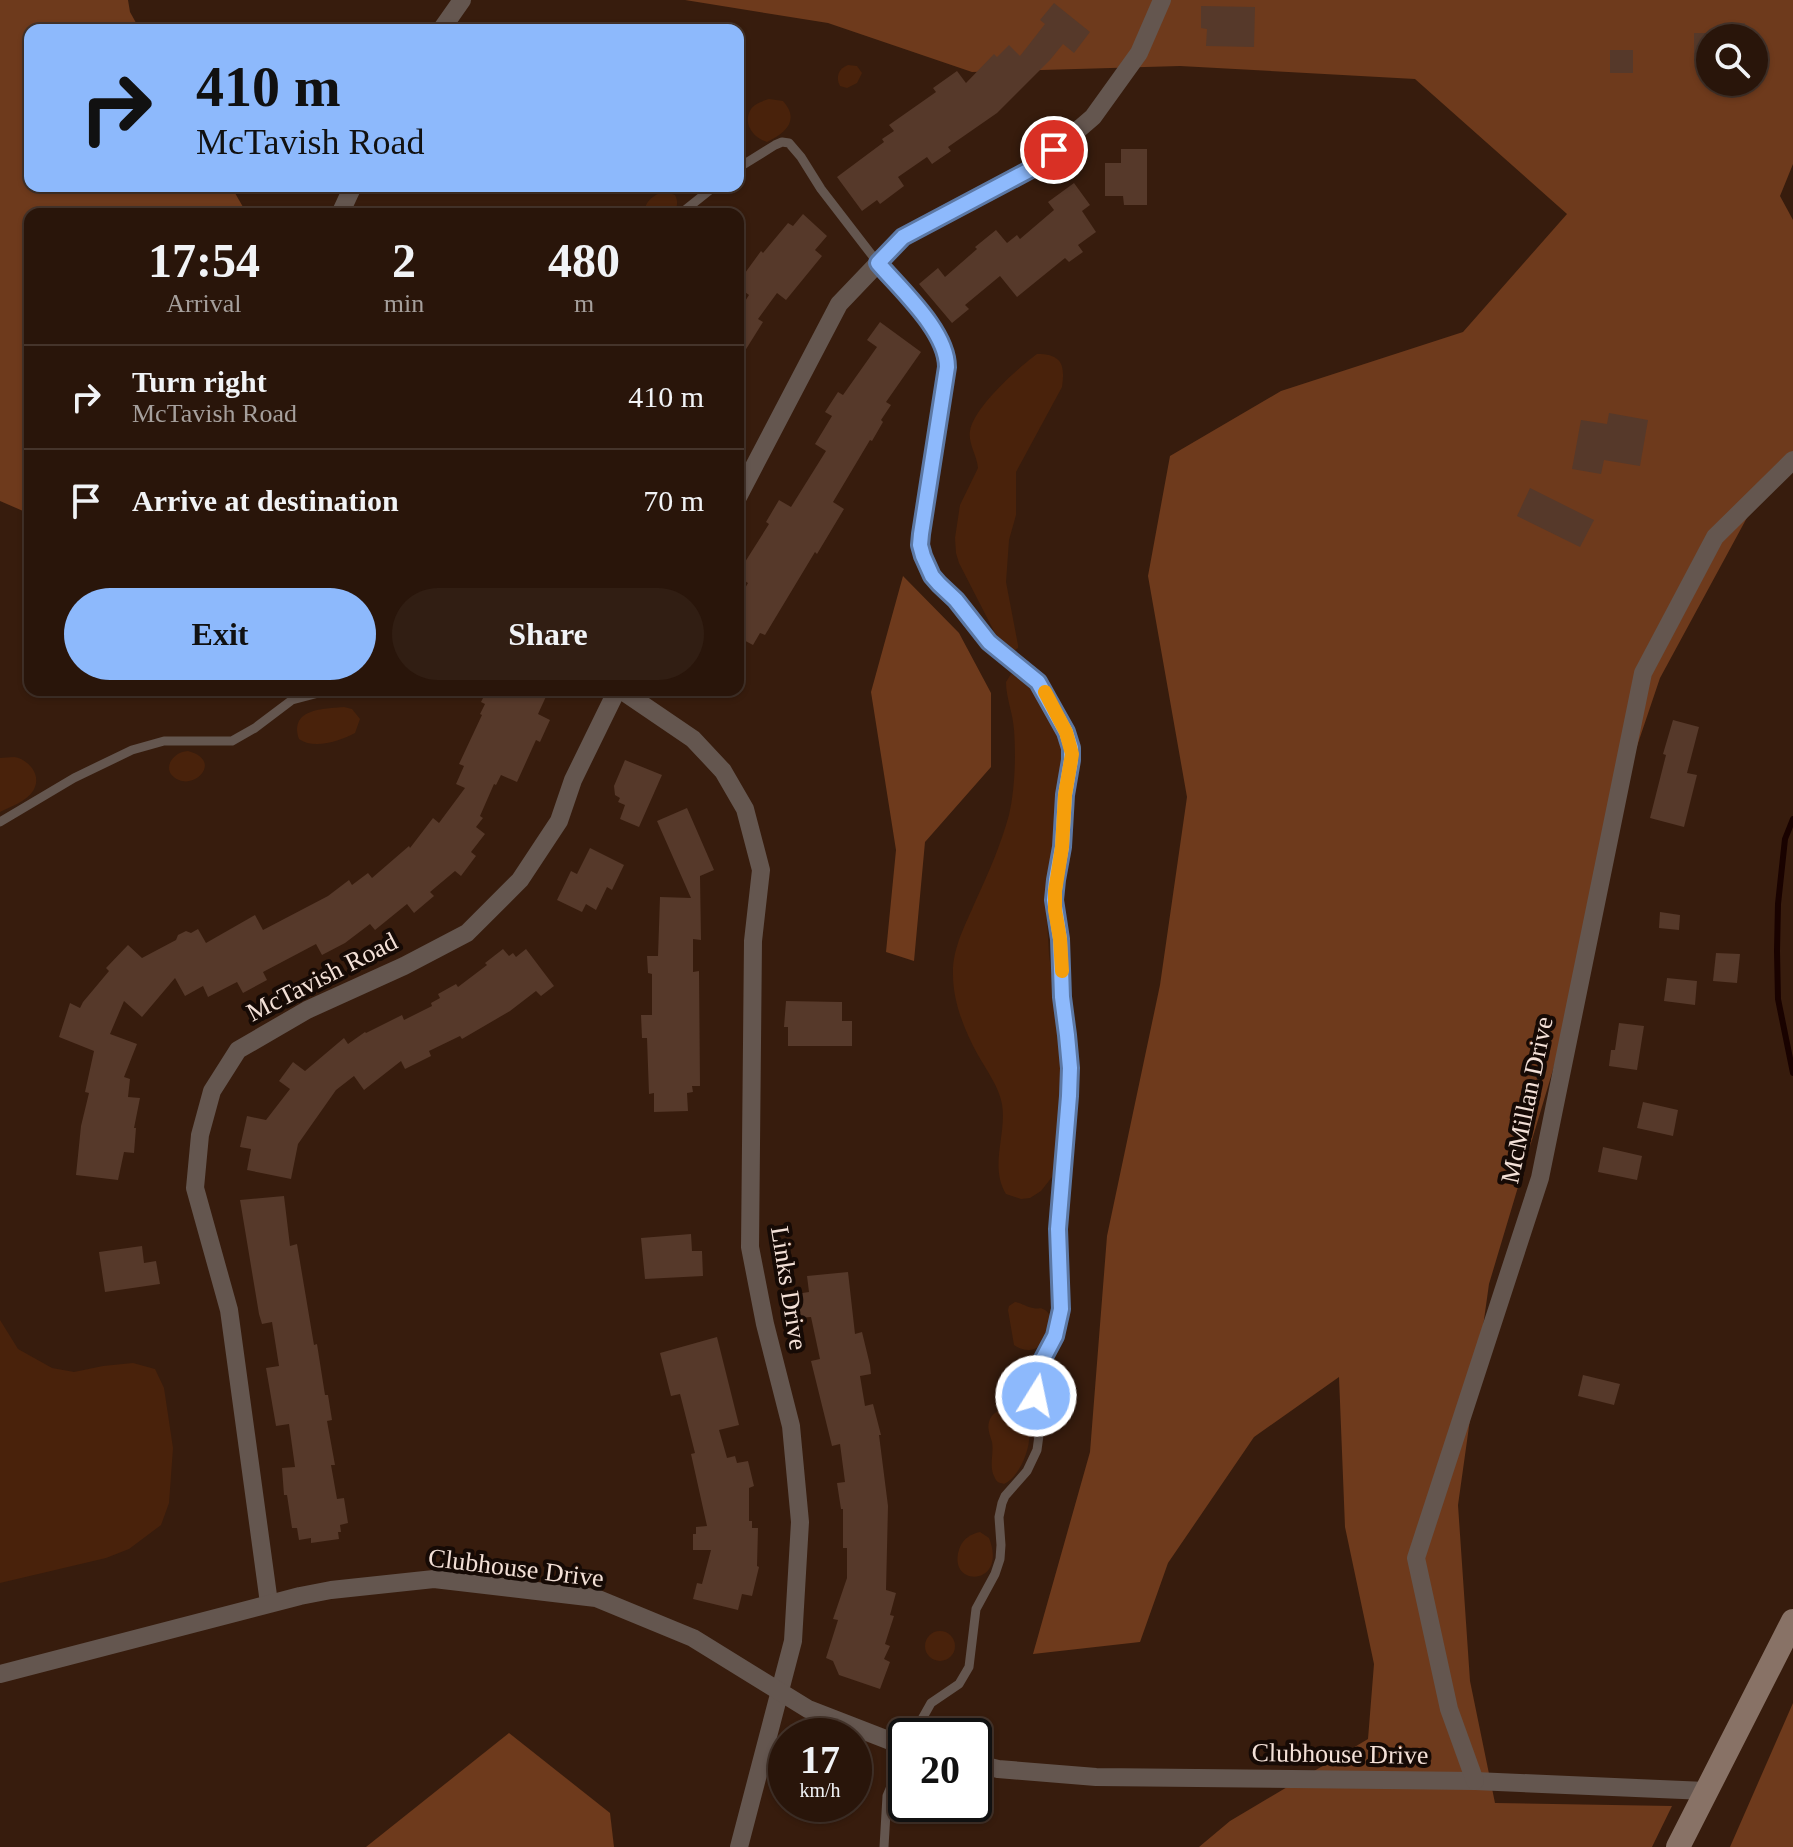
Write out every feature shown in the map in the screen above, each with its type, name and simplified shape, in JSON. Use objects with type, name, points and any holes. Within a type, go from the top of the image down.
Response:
[{"type":"street","points":[[445,24],[462,0]]},
{"type":"street","points":[[744,486],[839,304],[903,237],[1035,167],[1093,117],[1139,53],[1162,0]]},
{"type":"street","name":"McMillan Drive","points":[[1475,1781],[1449,1709],[1416,1558],[1540,1178],[1643,673],[1715,537],[1793,460]]},
{"type":"street","name":"McTavish Road","points":[[269,1603],[229,1310],[195,1188],[200,1135],[212,1091],[238,1050],[307,1010],[404,966],[467,933],[520,880],[559,821],[573,780],[616,696]]},
{"type":"street","name":"Links Drive","points":[[628,696],[693,739],[723,771],[745,809],[761,870],[753,941],[750,1247],[765,1324],[791,1426],[800,1522],[793,1641],[739,1847]]},
{"type":"street","name":"Clubhouse Drive","points":[[0,1674],[269,1603],[331,1590],[434,1579],[596,1598],[693,1638],[808,1709],[888,1740]]},
{"type":"street","points":[[1678,1847],[1793,1621]]},
{"type":"street","name":"Clubhouse Drive","points":[[992,1768],[1096,1777],[1475,1781],[1706,1791]]},
{"type":"lane","points":[[744,164],[775,145],[789,143],[878,263],[930,323],[946,352],[947,367],[921,534],[923,556],[939,584],[956,600],[989,642],[1038,682],[1066,732],[1072,754],[1054,900],[1070,1068],[1058,1229],[1060,1317],[1055,1336],[1036,1377],[1040,1428],[1037,1450],[1027,1471],[1002,1503],[999,1517],[1000,1559],[976,1609],[969,1667],[959,1684],[931,1703],[923,1718]]},
{"type":"lane","points":[[688,208],[708,192]]},
{"type":"lane","points":[[0,822],[74,778],[132,750],[164,741],[232,741],[292,700],[307,696]]},
{"type":"lane","points":[[884,1847],[888,1794]]},
{"type":"shaded area","points":[[0,0],[128,0],[137,24],[24,24],[24,192],[234,192],[244,208],[24,208],[24,511],[0,501]]},
{"type":"shaded area","points":[[685,0],[1793,0],[1793,164],[1780,196],[1793,220],[1793,462],[1756,501],[1660,678],[1610,826],[1561,1043],[1489,1284],[1458,1505],[1470,1681],[1495,1803],[1672,1806],[1652,1847],[1199,1847],[1230,1821],[1368,1739],[1374,1664],[1345,1527],[1339,1377],[1254,1437],[1168,1563],[1140,1642],[1033,1654],[1090,1452],[1107,1236],[1160,985],[1187,797],[1148,576],[1170,456],[1281,391],[1463,332],[1567,214],[1415,79],[1180,66],[972,72],[828,23]]},
{"type":"shaded area","points":[[857,66],[862,73],[857,83],[847,88],[840,86],[838,76],[842,68]]},
{"type":"shaded area","points":[[769,99],[783,101],[790,120],[785,130],[767,142],[753,133],[748,120],[753,107]]},
{"type":"shaded area","points":[[660,193],[675,195],[676,208],[645,208]]},
{"type":"shaded area","points":[[1037,354],[1057,359],[1062,367],[1063,380],[1016,472],[1016,515],[1009,540],[1006,582],[1018,645],[1012,652],[999,641],[959,563],[955,538],[960,505],[978,468],[970,436],[973,421],[998,389]]},
{"type":"shaded area","points":[[903,576],[959,633],[991,693],[991,767],[925,842],[914,961],[886,952],[896,850],[871,692]]},
{"type":"shaded area","points":[[1011,674],[1032,684],[1041,695],[1055,721],[1064,759],[1046,904],[1064,1084],[1059,1144],[1052,1177],[1041,1191],[1030,1198],[1021,1199],[1006,1194],[1001,1183],[1002,1104],[964,1027],[957,1006],[953,975],[960,936],[994,858],[1011,805],[1015,740],[1006,682]]},
{"type":"shaded area","points":[[352,709],[360,719],[355,733],[319,744],[299,739],[297,729],[304,716],[318,710]]},
{"type":"shaded area","points":[[188,751],[198,755],[205,766],[199,777],[179,780],[170,772],[170,763],[177,755]]},
{"type":"shaded area","points":[[14,757],[32,769],[36,785],[27,798],[0,812],[0,758]]},
{"type":"shaded area","points":[[1015,1302],[1042,1308],[1049,1315],[1050,1331],[1046,1339],[1033,1349],[1024,1350],[1014,1345],[1008,1310]]},
{"type":"shaded area","points":[[0,1320],[18,1349],[52,1368],[74,1372],[133,1363],[155,1369],[164,1388],[173,1448],[169,1503],[161,1525],[129,1549],[106,1558],[0,1583]]},
{"type":"shaded area","points":[[1004,1409],[1022,1415],[1027,1422],[1029,1442],[1017,1472],[1004,1484],[997,1481],[993,1472],[988,1427],[993,1415]]},
{"type":"shaded area","points":[[980,1532],[989,1538],[993,1554],[991,1566],[976,1577],[961,1570],[957,1560],[964,1541]]},
{"type":"shaded area","points":[[940,1631],[951,1635],[955,1646],[951,1657],[940,1661],[929,1657],[925,1646],[929,1635]]},
{"type":"shaded area","points":[[1793,1703],[1793,1847],[1730,1847]]},
{"type":"shaded area","points":[[509,1733],[610,1813],[614,1847],[366,1847]]},
{"type":"building","points":[[1054,3],[1090,32],[1074,53],[1063,44],[997,113],[948,147],[951,151],[932,164],[927,157],[898,177],[904,186],[880,204],[877,200],[862,211],[837,177],[884,142],[882,139],[894,131],[889,125],[936,92],[933,88],[957,71],[966,83],[994,54],[997,57],[1009,45],[1020,56],[1045,24],[1040,20]]},
{"type":"building","points":[[1201,6],[1255,7],[1254,47],[1206,46],[1207,29],[1201,28]]},
{"type":"building","points":[[1694,33],[1696,33],[1696,57]]},
{"type":"building","points":[[1610,50],[1633,50],[1633,73],[1610,73]]},
{"type":"building","points":[[1121,149],[1147,149],[1147,205],[1124,205],[1123,196],[1105,196],[1105,163],[1121,163]]},
{"type":"building","points":[[1074,183],[1090,205],[1082,211],[1096,232],[1078,245],[1083,252],[1069,262],[1065,258],[1017,297],[1000,276],[965,305],[969,309],[952,323],[919,284],[938,268],[945,277],[996,230],[1007,243],[1017,235],[1020,239],[1054,210],[1048,202]]},
{"type":"building","points":[[803,214],[827,236],[815,250],[822,256],[786,300],[777,293],[758,319],[763,322],[744,352],[744,303],[749,295],[744,291],[744,272],[788,223],[793,226]]},
{"type":"building","points":[[880,322],[921,352],[886,402],[891,405],[881,420],[883,422],[833,502],[844,509],[765,635],[760,633],[753,645],[744,640],[744,590],[748,583],[744,581],[744,564],[769,524],[766,522],[779,500],[791,507],[826,451],[815,444],[832,416],[825,412],[838,392],[843,395],[877,347],[867,340]]},
{"type":"building","points":[[1609,413],[1648,420],[1640,466],[1604,460],[1601,474],[1572,469],[1581,420],[1607,424]]},
{"type":"building","points":[[1530,488],[1594,520],[1580,547],[1517,516]]},
{"type":"building","points":[[484,696],[546,696],[538,714],[550,720],[540,742],[536,740],[517,782],[501,775],[494,784],[480,816],[483,818],[476,827],[485,834],[471,852],[476,856],[461,876],[455,871],[430,892],[434,896],[414,913],[407,904],[375,930],[370,924],[322,955],[316,944],[263,972],[267,980],[243,993],[237,982],[208,997],[203,986],[185,996],[175,978],[142,1017],[124,1001],[110,1034],[137,1044],[124,1077],[130,1079],[128,1097],[140,1098],[134,1128],[134,1153],[124,1152],[118,1180],[76,1175],[81,1126],[89,1093],[85,1092],[94,1051],[59,1037],[70,1003],[80,1008],[109,971],[106,968],[128,945],[142,958],[176,940],[178,935],[198,929],[206,943],[255,915],[263,930],[328,896],[349,880],[352,885],[368,873],[372,878],[410,848],[433,818],[439,823],[465,788],[456,784],[464,766],[459,764],[482,715],[485,704],[481,702]]},
{"type":"building","points":[[1673,720],[1699,727],[1687,773],[1697,775],[1684,827],[1650,818]]},
{"type":"building","points":[[625,760],[662,775],[639,827],[620,819],[625,805],[618,802],[620,798],[615,795],[614,786]]},
{"type":"building","points":[[687,808],[714,870],[700,876],[701,940],[693,939],[693,972],[699,971],[700,1086],[692,1086],[693,1092],[687,1093],[688,1111],[654,1112],[654,1093],[649,1094],[647,1038],[642,1038],[641,1015],[652,1015],[652,974],[648,973],[647,956],[658,956],[660,897],[691,898],[657,821]]},
{"type":"building","points":[[590,848],[624,865],[612,890],[607,887],[596,910],[586,904],[582,912],[557,900],[571,871],[577,874]]},
{"type":"building","points":[[1660,912],[1680,915],[1679,930],[1659,928]]},
{"type":"building","points":[[503,949],[509,956],[513,953],[516,957],[526,949],[554,986],[541,996],[536,991],[510,1011],[462,1039],[460,1036],[429,1051],[431,1056],[405,1069],[401,1061],[364,1090],[354,1076],[336,1090],[298,1144],[291,1179],[247,1170],[251,1149],[240,1147],[247,1116],[266,1120],[290,1089],[279,1081],[293,1062],[305,1071],[344,1038],[348,1044],[365,1032],[402,1015],[404,1020],[432,1006],[431,1003],[440,998],[438,994],[456,984],[458,987]]},
{"type":"building","points":[[1716,953],[1740,954],[1737,983],[1713,981]]},
{"type":"building","points":[[1667,978],[1697,981],[1695,1005],[1664,1001]]},
{"type":"building","points":[[786,1001],[842,1002],[842,1021],[852,1021],[852,1046],[788,1046],[788,1027],[784,1027]]},
{"type":"building","points":[[1619,1023],[1644,1026],[1637,1070],[1609,1066]]},
{"type":"building","points":[[1643,1102],[1678,1110],[1673,1136],[1637,1128]]},
{"type":"building","points":[[1603,1147],[1642,1156],[1637,1180],[1598,1172]]},
{"type":"building","points":[[284,1196],[290,1246],[297,1244],[314,1345],[317,1344],[325,1395],[328,1395],[332,1420],[327,1421],[337,1499],[344,1498],[348,1523],[340,1525],[339,1539],[311,1543],[311,1538],[299,1540],[297,1528],[292,1528],[287,1495],[284,1495],[282,1468],[295,1467],[289,1424],[276,1426],[266,1368],[279,1366],[272,1322],[262,1324],[259,1314],[240,1200]]},
{"type":"building","points":[[691,1234],[692,1251],[702,1251],[703,1276],[645,1279],[641,1238]]},
{"type":"building","points":[[142,1246],[144,1263],[156,1261],[160,1284],[105,1292],[99,1252]]},
{"type":"building","points":[[848,1272],[855,1334],[862,1332],[870,1365],[871,1374],[860,1376],[865,1406],[873,1404],[881,1435],[888,1506],[886,1590],[896,1593],[890,1615],[894,1616],[885,1644],[890,1646],[884,1659],[890,1662],[880,1689],[839,1675],[833,1661],[826,1658],[838,1620],[833,1619],[847,1578],[843,1509],[837,1483],[845,1482],[840,1444],[832,1446],[811,1361],[820,1359],[811,1317],[798,1318],[796,1294],[809,1292],[807,1276]]},
{"type":"building","points":[[717,1337],[739,1425],[719,1430],[727,1458],[735,1456],[737,1463],[748,1461],[754,1486],[749,1488],[749,1521],[752,1521],[752,1528],[758,1528],[759,1567],[752,1596],[742,1594],[738,1610],[693,1599],[697,1583],[702,1584],[711,1550],[693,1550],[696,1527],[707,1526],[691,1454],[695,1453],[680,1394],[671,1396],[660,1353]]},
{"type":"building","points":[[1583,1375],[1620,1384],[1614,1405],[1578,1396]]},
{"type":"waterway","points":[[1793,819],[1785,839],[1777,951],[1778,999],[1793,1073]]},
{"type":"slow traffic","points":[[1045,692],[1066,732],[1072,754],[1055,891],[1062,971]]},
{"type":"route","points":[[1036,1396],[1037,1370],[1059,1327],[1061,1309],[1058,1229],[1070,1068],[1054,900],[1071,748],[1066,732],[1038,682],[989,642],[956,600],[932,576],[923,556],[921,534],[947,367],[946,352],[930,323],[878,263],[903,237],[1035,167],[1054,150]]}]
